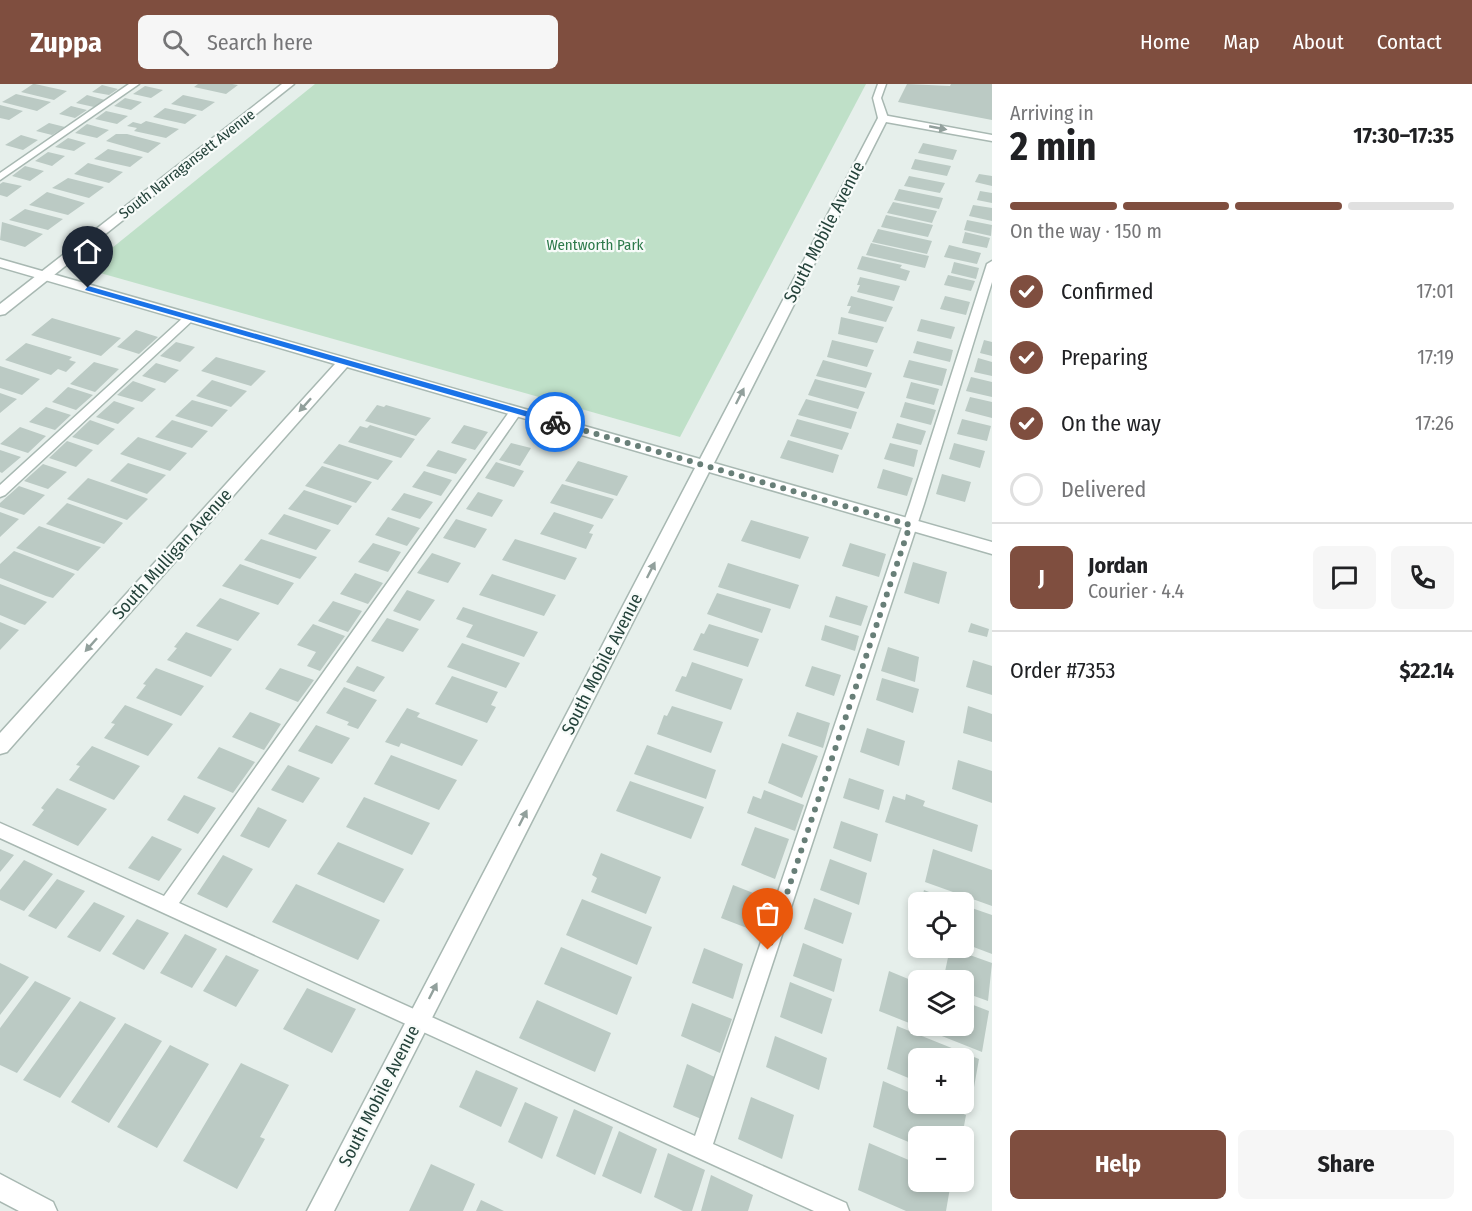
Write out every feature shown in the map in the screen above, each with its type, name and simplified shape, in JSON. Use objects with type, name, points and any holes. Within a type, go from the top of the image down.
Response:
[{"type":"street","name":"South Narragansett Avenue","points":[[0,311],[289,84]]},
{"type":"street","points":[[883,118],[992,138]]},
{"type":"street","name":"South Mobile Avenue","points":[[320,1211],[883,118]]},
{"type":"street","points":[[0,263],[992,548]]},
{"type":"street","name":"South Mulligan Avenue","points":[[0,746],[344,362]]},
{"type":"street","points":[[0,1187],[44,1211]]},
{"type":"lane","points":[[0,177],[135,84]]},
{"type":"lane","points":[[882,84],[877,98],[883,118]]},
{"type":"lane","points":[[701,1149],[910,525],[992,264]]},
{"type":"lane","points":[[0,492],[189,318]]},
{"type":"lane","points":[[166,907],[516,411]]},
{"type":"lane","points":[[0,830],[838,1211]]},
{"type":"green space","name":"Wentworth Park","points":[[315,84],[866,84],[680,437],[86,269]]},
{"type":"building","points":[[33,84],[67,91],[54,100],[21,92]]},
{"type":"building","points":[[198,84],[238,85],[226,94],[194,87]]},
{"type":"building","points":[[907,84],[950,86],[951,84],[992,84],[992,120],[898,102]]},
{"type":"building","points":[[102,85],[118,89],[109,95],[92,92]]},
{"type":"building","points":[[145,86],[163,90],[151,98],[133,94]]},
{"type":"building","points":[[16,94],[51,102],[37,111],[2,102]]},
{"type":"building","points":[[87,95],[105,100],[94,107],[76,103]]},
{"type":"building","points":[[183,95],[215,102],[202,111],[171,104]]},
{"type":"building","points":[[125,98],[142,102],[131,110],[114,106]]},
{"type":"building","points":[[0,105],[23,111],[9,120],[0,118]]},
{"type":"building","points":[[71,106],[87,110],[75,118],[59,114]]},
{"type":"building","points":[[165,108],[197,115],[185,124],[153,117]]},
{"type":"building","points":[[106,111],[128,116],[117,124],[95,119]]},
{"type":"building","points":[[146,121],[179,129],[166,138],[134,131],[137,128],[127,126],[133,122],[141,124]]},
{"type":"building","points":[[49,123],[65,127],[52,135],[36,131]]},
{"type":"building","points":[[87,124],[109,130],[97,138],[75,133]]},
{"type":"building","points":[[116,134],[127,134],[161,143],[148,153],[106,141]]},
{"type":"building","points":[[21,135],[38,140],[23,150],[5,145]]},
{"type":"building","points":[[68,138],[86,143],[74,151],[55,147]]},
{"type":"building","points":[[923,143],[957,150],[953,160],[918,153]]},
{"type":"building","points":[[108,149],[143,157],[130,167],[94,159]]},
{"type":"building","points":[[48,152],[65,156],[52,166],[35,161]]},
{"type":"building","points":[[915,159],[951,166],[947,176],[911,169]]},
{"type":"building","points":[[88,163],[123,172],[109,183],[74,174]]},
{"type":"building","points":[[25,166],[44,171],[30,181],[12,176]]},
{"type":"building","points":[[979,174],[992,176],[992,186],[975,182]]},
{"type":"building","points":[[909,176],[945,183],[940,193],[904,186]]},
{"type":"building","points":[[68,178],[104,187],[89,198],[52,188]]},
{"type":"building","points":[[3,182],[22,186],[7,197],[0,195],[0,184]]},
{"type":"building","points":[[899,189],[943,198],[939,209],[894,200]]},
{"type":"building","points":[[980,191],[992,193],[992,203],[977,200]]},
{"type":"building","points":[[47,192],[85,203],[68,215],[29,205]]},
{"type":"building","points":[[893,202],[937,211],[932,223],[887,213]]},
{"type":"building","points":[[973,205],[992,208],[992,221],[969,216]]},
{"type":"building","points":[[25,209],[63,219],[48,230],[9,220]]},
{"type":"building","points":[[886,215],[933,225],[928,237],[881,227]]},
{"type":"building","points":[[967,220],[992,225],[991,236],[964,230]]},
{"type":"building","points":[[2,222],[43,234],[25,247],[0,240]]},
{"type":"building","points":[[878,229],[932,241],[927,254],[872,242]]},
{"type":"building","points":[[965,232],[990,238],[987,248],[962,243]]},
{"type":"building","points":[[871,243],[929,256],[925,268],[866,255]]},
{"type":"building","points":[[949,245],[981,253],[977,264],[944,257]]},
{"type":"building","points":[[862,256],[902,265],[900,268],[910,271],[906,281],[857,269]]},
{"type":"building","points":[[954,262],[979,268],[976,279],[951,273]]},
{"type":"building","points":[[948,275],[975,281],[971,291],[944,285]]},
{"type":"building","points":[[860,277],[900,286],[894,301],[857,292]]},
{"type":"building","points":[[851,296],[893,307],[886,322],[848,313],[851,306],[847,306]]},
{"type":"building","points":[[945,296],[970,302],[966,315],[940,309]]},
{"type":"building","points":[[841,317],[884,327],[877,343],[838,334]]},
{"type":"building","points":[[52,318],[121,338],[101,356],[31,335]]},
{"type":"building","points":[[921,319],[955,327],[951,339],[917,331]]},
{"type":"building","points":[[136,330],[158,337],[139,354],[117,347]]},
{"type":"building","points":[[832,340],[874,350],[867,367],[827,357]]},
{"type":"building","points":[[984,340],[992,342],[992,356],[980,353]]},
{"type":"building","points":[[917,341],[953,350],[950,362],[913,353]]},
{"type":"building","points":[[176,342],[195,347],[180,362],[160,356]]},
{"type":"building","points":[[26,343],[72,357],[69,360],[76,362],[66,372],[58,369],[51,375],[5,360]]},
{"type":"building","points":[[216,357],[266,371],[251,386],[201,371]]},
{"type":"building","points":[[978,358],[992,362],[992,376],[974,372]]},
{"type":"building","points":[[823,360],[872,373],[866,388],[816,376]]},
{"type":"building","points":[[909,360],[947,369],[942,386],[903,377]]},
{"type":"building","points":[[94,362],[119,369],[95,392],[70,384]]},
{"type":"building","points":[[156,363],[179,370],[165,383],[142,376]]},
{"type":"building","points":[[0,366],[40,379],[22,395],[0,388]]},
{"type":"building","points":[[971,377],[992,382],[992,397],[966,391]]},
{"type":"building","points":[[815,379],[865,392],[858,409],[808,395]]},
{"type":"building","points":[[212,380],[247,391],[231,407],[196,396]]},
{"type":"building","points":[[133,381],[156,389],[142,402],[117,395]]},
{"type":"building","points":[[911,382],[939,389],[934,405],[906,398]]},
{"type":"building","points":[[68,387],[93,395],[76,410],[52,402]]},
{"type":"building","points":[[0,393],[17,399],[0,413]]},
{"type":"building","points":[[970,397],[992,402],[992,418],[965,411]]},
{"type":"building","points":[[806,399],[857,412],[851,429],[798,415]]},
{"type":"building","points":[[192,400],[228,410],[212,427],[175,416]]},
{"type":"building","points":[[114,401],[135,408],[118,424],[96,417]]},
{"type":"building","points":[[905,402],[936,410],[931,425],[900,417]]},
{"type":"building","points":[[377,405],[384,407],[386,405],[431,418],[416,436],[365,421]]},
{"type":"building","points":[[46,407],[71,415],[55,430],[29,422]]},
{"type":"building","points":[[797,419],[849,433],[842,450],[790,436]]},
{"type":"building","points":[[962,419],[991,426],[987,441],[957,434]]},
{"type":"building","points":[[90,420],[115,429],[98,445],[72,437]]},
{"type":"building","points":[[172,420],[208,431],[192,448],[155,437]]},
{"type":"building","points":[[897,423],[926,431],[921,445],[892,438]]},
{"type":"building","points":[[370,425],[415,439],[401,458],[348,442],[360,426],[367,428]]},
{"type":"building","points":[[464,425],[488,432],[475,450],[451,443]]},
{"type":"building","points":[[20,427],[46,436],[28,453],[0,444]]},
{"type":"building","points":[[138,437],[187,453],[170,471],[120,454]]},
{"type":"building","points":[[788,440],[839,455],[833,473],[780,458]]},
{"type":"building","points":[[67,441],[93,450],[76,467],[49,458]]},
{"type":"building","points":[[511,443],[531,448],[520,466],[499,460]]},
{"type":"building","points":[[890,443],[918,450],[914,467],[884,459]]},
{"type":"building","points":[[954,443],[985,451],[980,468],[949,459]]},
{"type":"building","points":[[339,444],[393,461],[378,480],[323,463]]},
{"type":"building","points":[[0,450],[21,457],[2,473],[0,472]]},
{"type":"building","points":[[438,450],[467,459],[456,474],[426,466]]},
{"type":"building","points":[[578,461],[628,476],[617,496],[565,481]]},
{"type":"building","points":[[496,462],[524,471],[514,487],[485,478]]},
{"type":"building","points":[[128,463],[166,475],[147,494],[110,481]]},
{"type":"building","points":[[43,464],[67,472],[48,489],[24,481]]},
{"type":"building","points":[[322,466],[372,482],[356,503],[305,486]]},
{"type":"building","points":[[883,469],[913,478],[907,496],[877,488]]},
{"type":"building","points":[[424,471],[452,480],[441,496],[412,487]]},
{"type":"building","points":[[942,474],[971,482],[965,502],[936,494]]},
{"type":"building","points":[[88,478],[148,499],[127,520],[67,499]]},
{"type":"building","points":[[562,484],[614,499],[602,519],[550,503]]},
{"type":"building","points":[[19,486],[45,495],[24,515],[0,507],[0,503]]},
{"type":"building","points":[[304,490],[352,506],[338,525],[288,509]]},
{"type":"building","points":[[478,492],[503,500],[492,517],[466,509]]},
{"type":"building","points":[[404,493],[433,502],[420,519],[391,510]]},
{"type":"building","points":[[67,503],[123,523],[104,544],[46,524]]},
{"type":"building","points":[[0,512],[19,519],[0,537]]},
{"type":"building","points":[[554,512],[594,525],[589,533],[593,534],[586,549],[540,534]]},
{"type":"building","points":[[284,514],[331,530],[316,550],[268,534]]},
{"type":"building","points":[[388,517],[420,528],[407,546],[375,535]]},
{"type":"building","points":[[456,519],[487,529],[475,548],[443,538]]},
{"type":"building","points":[[751,520],[809,537],[800,559],[741,541]]},
{"type":"building","points":[[39,526],[101,547],[78,571],[16,548]]},
{"type":"building","points":[[261,539],[317,557],[300,579],[244,560]]},
{"type":"building","points":[[515,539],[577,558],[565,580],[502,560]]},
{"type":"building","points":[[373,543],[401,552],[388,572],[358,562]]},
{"type":"building","points":[[850,543],[886,554],[879,577],[842,566]]},
{"type":"building","points":[[14,551],[75,574],[53,598],[46,596],[0,578],[0,564]]},
{"type":"building","points":[[432,553],[461,563],[448,583],[417,573]]},
{"type":"building","points":[[913,562],[947,572],[939,604],[904,593]]},
{"type":"building","points":[[728,563],[799,585],[790,609],[718,587]]},
{"type":"building","points":[[240,564],[294,583],[278,605],[222,586]]},
{"type":"building","points":[[355,573],[383,583],[368,604],[340,594]]},
{"type":"building","points":[[492,574],[556,595],[544,616],[479,595]]},
{"type":"building","points":[[0,584],[47,602],[25,625],[19,623],[0,615]]},
{"type":"building","points":[[407,590],[435,600],[420,621],[393,611]]},
{"type":"building","points":[[717,593],[771,609],[762,633],[707,614]]},
{"type":"building","points":[[836,596],[868,606],[861,626],[829,617]]},
{"type":"building","points":[[220,598],[260,613],[238,641],[196,626]]},
{"type":"building","points":[[333,601],[362,611],[348,632],[318,621]]},
{"type":"building","points":[[463,607],[538,632],[524,657],[466,637],[473,625],[456,619]]},
{"type":"building","points":[[387,618],[419,629],[403,652],[371,641]]},
{"type":"building","points":[[0,622],[19,630],[0,650]]},
{"type":"building","points":[[971,623],[989,629],[987,637],[968,632]]},
{"type":"building","points":[[313,624],[345,636],[320,671],[307,666],[316,652],[297,645]]},
{"type":"building","points":[[709,624],[759,639],[748,667],[693,650],[701,633],[704,634]]},
{"type":"building","points":[[825,625],[859,636],[855,651],[821,640]]},
{"type":"building","points":[[186,632],[232,649],[211,677],[167,660]]},
{"type":"building","points":[[462,643],[520,663],[506,688],[447,667]]},
{"type":"building","points":[[888,647],[919,657],[915,682],[881,671]]},
{"type":"building","points":[[973,660],[992,666],[992,695],[966,687]]},
{"type":"building","points":[[692,662],[743,679],[731,710],[675,691],[682,676],[686,677]]},
{"type":"building","points":[[357,666],[385,677],[374,692],[346,682]]},
{"type":"building","points":[[812,666],[841,675],[834,696],[805,686]]},
{"type":"building","points":[[156,668],[204,686],[181,716],[136,698],[146,685],[143,684]]},
{"type":"building","points":[[280,668],[314,680],[298,702],[265,689]]},
{"type":"building","points":[[452,676],[498,692],[491,705],[496,707],[487,723],[435,704]]},
{"type":"building","points":[[882,678],[919,689],[913,713],[876,700]]},
{"type":"building","points":[[344,687],[377,700],[358,729],[347,725],[349,722],[326,713]]},
{"type":"building","points":[[125,705],[173,724],[148,756],[104,738],[115,724],[111,723]]},
{"type":"building","points":[[672,706],[723,722],[711,753],[657,734],[664,715],[667,716]]},
{"type":"building","points":[[968,706],[992,714],[992,742],[963,733]]},
{"type":"building","points":[[407,708],[420,713],[417,717],[478,740],[462,766],[401,743],[399,747],[385,742]]},
{"type":"building","points":[[250,712],[281,724],[264,750],[232,737]]},
{"type":"building","points":[[797,712],[830,723],[823,748],[788,736]]},
{"type":"building","points":[[316,725],[350,738],[332,764],[298,751]]},
{"type":"building","points":[[867,728],[905,741],[899,766],[860,752]]},
{"type":"building","points":[[782,743],[818,756],[802,798],[768,783]]},
{"type":"building","points":[[647,745],[716,770],[706,799],[634,774]]},
{"type":"building","points":[[92,746],[140,766],[114,800],[69,780],[80,766],[76,765]]},
{"type":"building","points":[[219,747],[255,762],[233,793],[197,778]]},
{"type":"building","points":[[391,755],[457,780],[439,810],[374,784]]},
{"type":"building","points":[[958,760],[992,771],[992,803],[952,789]]},
{"type":"building","points":[[288,765],[320,778],[303,803],[271,790]]},
{"type":"building","points":[[849,778],[884,790],[879,810],[843,798]]},
{"type":"building","points":[[630,781],[704,807],[691,839],[616,811]]},
{"type":"building","points":[[57,788],[107,809],[78,846],[32,825],[44,810],[41,808]]},
{"type":"building","points":[[764,790],[804,805],[795,831],[747,813],[753,796],[761,799]]},
{"type":"building","points":[[906,794],[925,801],[923,806],[978,825],[972,852],[885,822],[893,796],[905,800]]},
{"type":"building","points":[[184,795],[216,808],[198,834],[167,820]]},
{"type":"building","points":[[364,797],[430,823],[412,855],[346,827]]},
{"type":"building","points":[[258,807],[287,820],[269,848],[240,836]]},
{"type":"building","points":[[841,821],[878,834],[871,862],[833,848]]},
{"type":"building","points":[[755,827],[789,839],[775,879],[741,865]]},
{"type":"building","points":[[152,836],[182,849],[159,881],[128,868]]},
{"type":"building","points":[[338,842],[404,869],[384,903],[317,874]]},
{"type":"building","points":[[0,849],[14,855],[0,872]]},
{"type":"building","points":[[933,849],[992,870],[992,906],[974,900],[974,892],[953,892],[925,882]]},
{"type":"building","points":[[601,853],[661,877],[646,914],[591,892],[597,878],[592,875]]},
{"type":"building","points":[[223,855],[253,869],[227,908],[197,894]]},
{"type":"building","points":[[830,859],[867,873],[859,905],[820,890]]},
{"type":"building","points":[[24,860],[53,874],[24,911],[0,900],[0,890]]},
{"type":"building","points":[[57,879],[85,891],[56,929],[28,916]]},
{"type":"building","points":[[296,884],[380,920],[358,960],[272,922]]},
{"type":"building","points":[[733,885],[771,900],[760,933],[721,918]]},
{"type":"building","points":[[814,898],[852,913],[843,944],[804,929]]},
{"type":"building","points":[[582,899],[652,927],[637,965],[566,935]]},
{"type":"building","points":[[94,902],[125,916],[100,952],[67,937]]},
{"type":"building","points":[[974,909],[992,915],[992,954],[974,947]]},
{"type":"building","points":[[137,919],[169,933],[144,970],[112,954]]},
{"type":"building","points":[[185,934],[217,949],[192,988],[160,973]]},
{"type":"building","points":[[803,943],[842,959],[834,992],[793,976]]},
{"type":"building","points":[[561,947],[632,977],[617,1015],[544,984]]},
{"type":"building","points":[[704,948],[743,964],[733,999],[692,983]]},
{"type":"building","points":[[226,955],[259,970],[236,1007],[203,991]]},
{"type":"building","points":[[974,957],[992,963],[988,1001],[974,996],[974,970],[945,970],[948,958]]},
{"type":"building","points":[[0,963],[29,977],[0,1015]]},
{"type":"building","points":[[889,971],[908,979],[908,1023],[879,1011]]},
{"type":"building","points":[[35,981],[71,998],[17,1073],[0,1065],[0,1028]]},
{"type":"building","points":[[790,982],[832,999],[822,1034],[780,1017]]},
{"type":"building","points":[[307,988],[356,1009],[332,1053],[283,1029]]},
{"type":"building","points":[[537,1000],[611,1033],[595,1072],[519,1038]]},
{"type":"building","points":[[80,1001],[116,1018],[60,1098],[23,1080]]},
{"type":"building","points":[[692,1003],[732,1019],[720,1053],[681,1036]]},
{"type":"building","points":[[974,1005],[989,1011],[982,1052],[942,1036],[974,1036]]},
{"type":"building","points":[[125,1023],[162,1041],[109,1123],[71,1102]]},
{"type":"building","points":[[897,1026],[908,1030],[908,1036],[922,1036],[952,1048],[908,1048],[908,1078],[887,1069]]},
{"type":"building","points":[[775,1036],[827,1058],[819,1090],[766,1067]]},
{"type":"building","points":[[170,1045],[209,1064],[157,1148],[117,1127]]},
{"type":"building","points":[[974,1057],[979,1059],[974,1087]]},
{"type":"building","points":[[241,1063],[289,1085],[260,1137],[265,1139],[237,1189],[183,1161]]},
{"type":"building","points":[[687,1064],[719,1079],[706,1121],[673,1107]]},
{"type":"building","points":[[476,1070],[518,1088],[501,1127],[459,1107]]},
{"type":"building","points":[[883,1081],[908,1092],[908,1114],[966,1115],[964,1126],[908,1126],[908,1142],[873,1127]]},
{"type":"building","points":[[751,1097],[794,1115],[782,1159],[738,1139]]},
{"type":"building","points":[[525,1102],[558,1117],[542,1159],[508,1142]]},
{"type":"building","points":[[574,1109],[613,1127],[595,1175],[556,1156]]},
{"type":"building","points":[[619,1131],[657,1149],[641,1194],[602,1176]]},
{"type":"building","points":[[869,1143],[908,1160],[908,1192],[949,1192],[946,1211],[906,1211],[858,1190]]},
{"type":"building","points":[[668,1153],[705,1170],[692,1211],[683,1211],[654,1197]]},
{"type":"building","points":[[431,1164],[475,1184],[463,1211],[409,1211]]},
{"type":"building","points":[[711,1175],[753,1195],[748,1211],[701,1211]]},
{"type":"building","points":[[481,1200],[504,1211],[476,1211]]},
{"type":"way so far","points":[[555,422],[910,525],[768,950]]},
{"type":"route","points":[[88,288],[555,422]]}]
